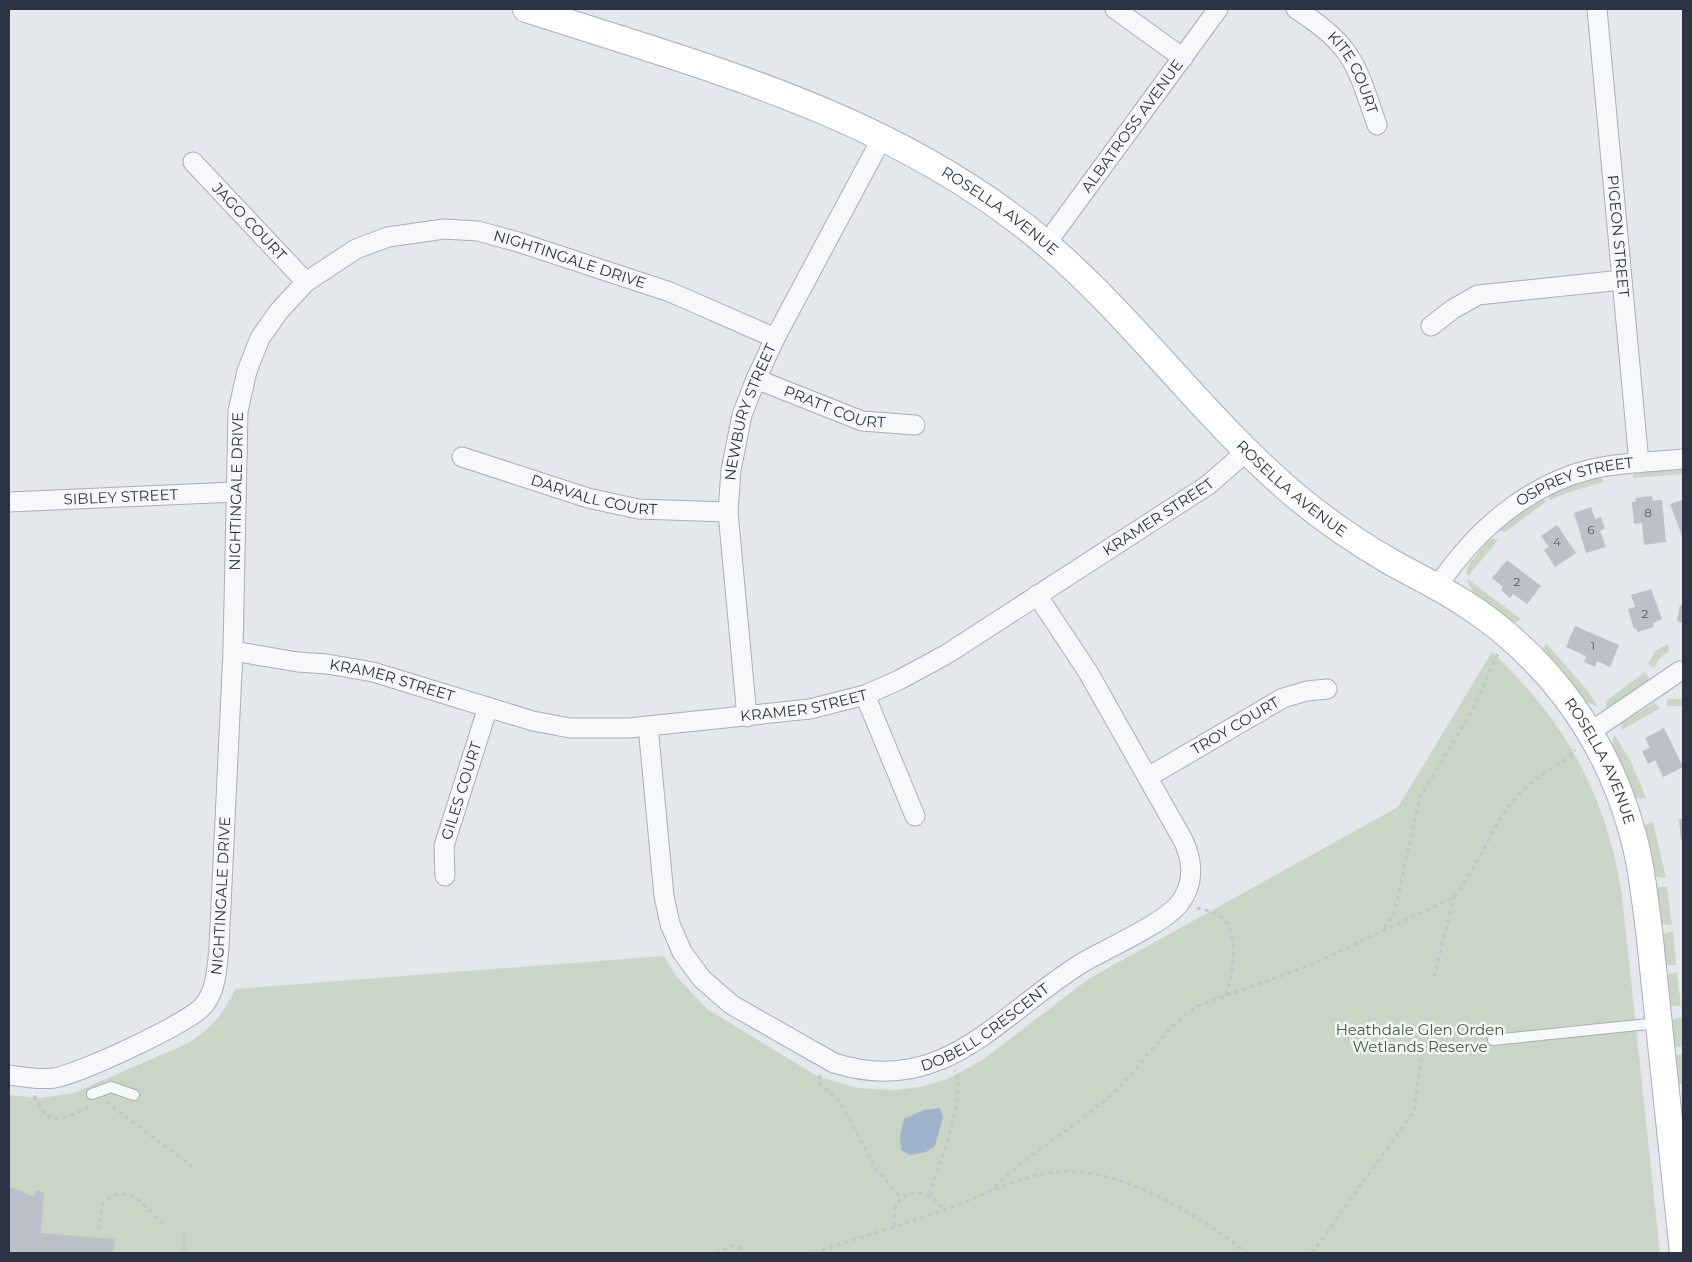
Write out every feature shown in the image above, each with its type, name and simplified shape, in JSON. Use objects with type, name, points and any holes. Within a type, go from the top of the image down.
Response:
[{"type":"street","name":"ROSELLA AVENUE","points":[[526,9],[810,104],[883,136],[967,185],[1046,244],[1116,310],[1247,450],[1297,497],[1340,530],[1443,591],[1507,634],[1546,673],[1590,732],[1611,773],[1635,842],[1643,883],[1683,1253]]},
{"type":"street","points":[[1115,9],[1183,58]]},
{"type":"street","name":"ALBATROSS AVENUE","points":[[1046,244],[1218,9]]},
{"type":"street","name":"KITE COURT","points":[[1296,9],[1328,30],[1350,55],[1357,68],[1377,125]]},
{"type":"street","name":"PIGEON STREET","points":[[1597,9],[1639,463]]},
{"type":"street","name":"NEWBURY STREET","points":[[747,718],[728,512],[731,470],[742,415],[776,338],[883,136]]},
{"type":"street","name":"JAGO COURT","points":[[194,162],[306,282]]},
{"type":"street","name":"NIGHTINGALE DRIVE","points":[[9,1075],[44,1079],[74,1073],[186,1020],[209,998],[214,987],[219,947],[233,660],[238,411],[247,371],[260,338],[279,311],[306,282],[356,249],[388,238],[418,231],[444,229],[478,231],[518,242],[670,292],[776,338]]},
{"type":"street","points":[[1431,326],[1452,308],[1478,295],[1622,280]]},
{"type":"street","name":"PRATT COURT","points":[[756,380],[862,421],[915,425]]},
{"type":"street","name":"KRAMER STREET","points":[[233,660],[327,664],[373,672],[533,721],[570,728],[609,729],[648,726],[747,718],[810,709],[865,695],[931,663],[1208,486],[1247,450]]},
{"type":"street","name":"DARVALL COURT","points":[[462,457],[588,498],[638,509],[728,512]]},
{"type":"street","name":"OSPREY STREET","points":[[1443,591],[1450,567],[1478,536],[1500,515],[1545,486],[1594,469],[1683,459]]},
{"type":"street","name":"SIBLEY STREET","points":[[9,502],[235,492]]},
{"type":"street","name":"DOBELL CRESCENT","points":[[648,726],[664,896],[670,924],[682,952],[702,979],[732,1005],[823,1059],[850,1068],[886,1072],[919,1068],[949,1058],[971,1045],[1059,979],[1162,918],[1179,904],[1190,882],[1191,862],[1183,840],[1088,672],[1037,595]]},
{"type":"street","points":[[1590,732],[1680,671]]},
{"type":"street","name":"TROY COURT","points":[[1148,777],[1284,698],[1307,691],[1328,689]]},
{"type":"street","points":[[865,695],[915,816]]},
{"type":"street","name":"GILES COURT","points":[[445,876],[444,846],[488,707]]},
{"type":"lane","points":[[1493,1040],[1659,1023]]},
{"type":"lane","points":[[94,1099],[111,1087],[134,1095]]},
{"type":"path","points":[[1380,932],[1388,925],[1394,914],[1420,797],[1472,711],[1507,634]]},
{"type":"path","points":[[1434,977],[1454,897],[1464,884],[1513,802],[1527,787],[1570,756]]},
{"type":"path","points":[[989,1192],[1008,1173],[1111,1095],[1184,1014],[1200,1005],[1311,965],[1454,897]]},
{"type":"path","points":[[1179,904],[1219,915],[1227,925],[1235,956],[1226,996]]},
{"type":"path","points":[[1312,1253],[1414,1111],[1421,1059],[1428,1040]]},
{"type":"path","points":[[930,1195],[951,1128],[957,1096],[959,1079],[949,1058]]},
{"type":"path","points":[[823,1059],[818,1082],[840,1102],[876,1169],[901,1198]]},
{"type":"path","points":[[30,1096],[35,1096],[45,1114],[57,1118],[65,1118],[94,1099]]},
{"type":"path","points":[[103,1101],[196,1168]]},
{"type":"path","points":[[814,1253],[944,1210],[1017,1181],[1055,1172],[1096,1174],[1129,1184],[1201,1221],[1247,1253]]},
{"type":"path","points":[[895,1226],[894,1212],[901,1198],[912,1193],[930,1195],[939,1202],[944,1210]]},
{"type":"path","points":[[98,1229],[103,1203],[123,1194],[136,1197],[162,1223]]},
{"type":"path","points":[[184,1232],[184,1253]]},
{"type":"path","points":[[716,1253],[734,1245],[740,1248],[740,1253]]},
{"type":"green space","points":[[1683,468],[1683,474],[1633,478],[1633,473]]},
{"type":"green space","points":[[1600,477],[1604,482],[1572,491],[1550,500],[1547,495],[1575,483]]},
{"type":"green space","points":[[1543,497],[1546,502],[1505,532],[1498,530]]},
{"type":"green space","points":[[1490,538],[1498,540],[1469,575],[1466,574],[1470,563]]},
{"type":"green space","points":[[1467,580],[1521,619],[1515,623],[1473,593]]},
{"type":"green space","points":[[1546,643],[1588,691],[1598,707],[1585,701],[1543,649]]},
{"type":"green space","points":[[1668,644],[1669,651],[1659,659],[1654,668],[1648,664],[1655,651]]},
{"type":"green space","name":"Heathdale Glen Orden Wetlands Reserve","points":[[1492,652],[1518,678],[1562,734],[1594,793],[1606,826],[1622,896],[1660,1253],[9,1253],[9,1095],[41,1098],[74,1093],[186,1044],[215,1021],[235,989],[664,956],[676,976],[707,1009],[817,1076],[857,1088],[893,1090],[921,1087],[947,1079],[981,1061],[1090,978],[1398,807]]},
{"type":"green space","points":[[1645,672],[1649,678],[1645,684],[1606,708],[1606,701]]},
{"type":"green space","points":[[1667,699],[1683,699],[1683,706],[1667,706]]},
{"type":"green space","points":[[1654,703],[1660,708],[1622,730],[1621,724]]},
{"type":"green space","points":[[1614,734],[1631,762],[1646,798],[1635,799],[1612,745]]},
{"type":"green space","points":[[1653,821],[1666,878],[1656,877],[1644,826]]},
{"type":"green space","points":[[1667,886],[1672,925],[1662,924],[1657,888]]},
{"type":"green space","points":[[1673,931],[1676,965],[1665,965],[1663,934]]},
{"type":"green space","points":[[1677,972],[1681,1006],[1669,1006],[1666,975]]},
{"type":"green space","points":[[1682,1017],[1683,1047],[1673,1047],[1670,1020]]},
{"type":"green space","points":[[1683,1054],[1683,1084],[1677,1084],[1674,1056]]},
{"type":"water","points":[[940,1108],[943,1117],[935,1146],[926,1152],[910,1155],[901,1150],[900,1135],[904,1119],[924,1110]]},
{"type":"building","points":[[1652,496],[1653,501],[1662,500],[1666,542],[1644,545],[1642,523],[1634,524],[1632,502],[1636,502],[1635,498]]},
{"type":"building","points":[[1683,500],[1683,539],[1670,504]]},
{"type":"building","points":[[1591,507],[1595,519],[1601,517],[1605,529],[1600,531],[1606,547],[1586,553],[1574,513]]},
{"type":"building","points":[[1557,525],[1576,553],[1555,567],[1544,550],[1549,547],[1541,536]]},
{"type":"building","points":[[1507,560],[1541,586],[1527,604],[1513,594],[1510,598],[1501,590],[1503,587],[1492,578]]},
{"type":"building","points":[[1651,589],[1662,619],[1653,623],[1654,627],[1638,632],[1636,628],[1634,629],[1628,609],[1635,607],[1631,595]]},
{"type":"building","points":[[1680,605],[1683,606],[1683,623],[1677,621]]},
{"type":"building","points":[[1575,626],[1619,645],[1610,667],[1597,661],[1595,667],[1584,662],[1586,656],[1566,647]]},
{"type":"building","points":[[1664,728],[1683,767],[1663,777],[1655,760],[1648,764],[1642,751],[1650,748],[1645,738]]},
{"type":"building","points":[[1679,819],[1683,819],[1683,840],[1681,840]]},
{"type":"building","points":[[9,1186],[34,1197],[37,1190],[44,1193],[41,1233],[115,1239],[113,1253],[9,1253]]}]
